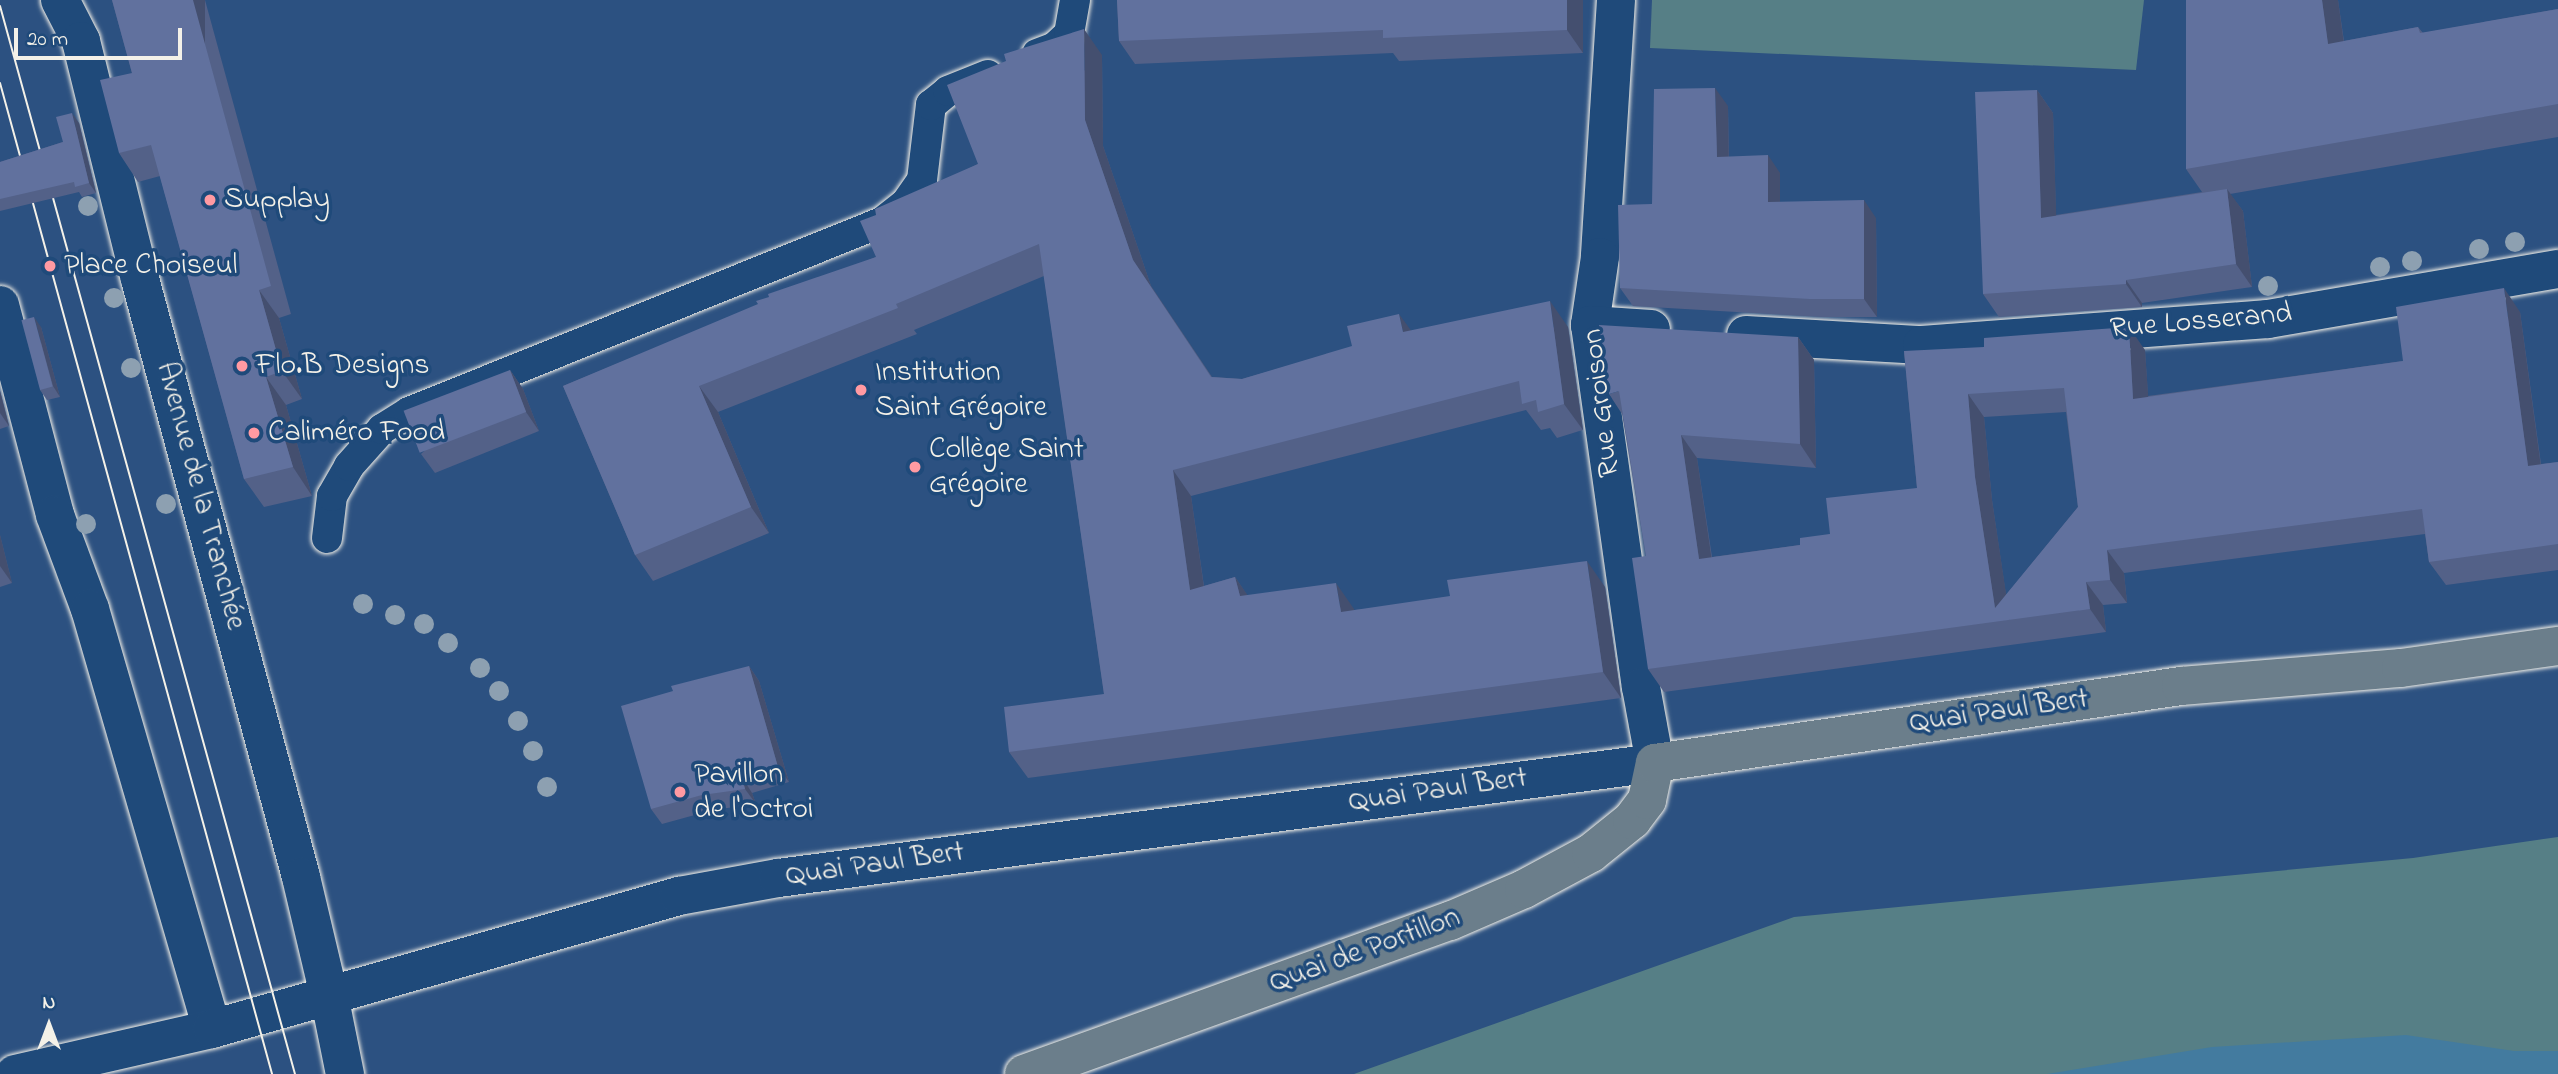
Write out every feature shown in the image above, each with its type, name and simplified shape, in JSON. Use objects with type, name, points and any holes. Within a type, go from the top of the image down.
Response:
[{"type":"main road","name":"Avenue de la Tranchée","points":[[60,0],[81,41],[140,279],[302,877],[345,1074]]},
{"type":"main road","name":"Rue Groison","points":[[1616,0],[1600,257],[1590,325],[1641,687],[1655,763]]},
{"type":"main road","name":"Rue Losserand","points":[[1590,325],[1922,345],[2241,321],[2558,269]]},
{"type":"main road","points":[[0,305],[55,515],[90,608],[212,1029],[15,1074]]},
{"type":"main road","name":"Quai Paul Bert","points":[[212,1029],[641,906],[778,878],[1655,763],[2181,686],[2401,668],[2558,646]]},
{"type":"main road","name":"Quai de Portillon","points":[[1024,1074],[1450,920],[1524,889],[1591,853],[1632,820],[1647,800],[1655,763]]},
{"type":"lane","points":[[327,538],[332,496],[349,466],[382,429],[409,412],[882,222],[906,203],[922,180],[931,105],[948,91],[1055,47],[1069,34],[1075,0]]},
{"type":"green space","points":[[1652,0],[2144,0],[2136,70],[1650,48]]},
{"type":"green space","points":[[2558,837],[2558,1074],[1354,1074],[1794,917],[2413,858]]},
{"type":"water","points":[[2406,1035],[2514,1051],[2558,1051],[2558,1074],[2047,1074],[2212,1047]]},
{"type":"building","points":[[112,0],[193,0],[271,286],[259,290],[282,371],[266,377],[293,467],[244,479],[151,145],[119,153],[100,80],[132,73]]},
{"type":"building","points":[[1117,0],[1567,0],[1567,30],[1383,38],[1383,30],[1119,41]]},
{"type":"building","points":[[2186,0],[2322,0],[2328,44],[2418,27],[2420,33],[2558,9],[2558,104],[2186,169]]},
{"type":"building","points":[[1084,29],[1085,120],[1133,260],[1211,377],[1242,379],[1352,346],[1347,326],[1399,314],[1403,332],[1550,301],[1564,404],[1538,412],[1536,400],[1522,404],[1519,381],[1173,470],[1190,590],[1235,577],[1240,596],[1336,583],[1341,612],[1450,596],[1447,580],[1587,561],[1603,672],[1009,752],[1004,707],[1104,694],[1039,244],[896,304],[898,308],[699,386],[751,507],[635,555],[563,386],[758,304],[756,301],[769,297],[768,294],[876,257],[860,221],[876,215],[875,209],[978,164],[947,85],[1006,61],[1004,54]]},
{"type":"building","points":[[1715,88],[1717,157],[1768,155],[1768,202],[1864,200],[1864,299],[1810,299],[1620,288],[1618,205],[1652,204],[1654,89]]},
{"type":"building","points":[[2037,90],[2041,218],[2227,189],[2236,264],[2126,280],[2126,284],[1983,294],[1975,92]]},
{"type":"building","points":[[72,113],[89,183],[75,187],[74,182],[0,199],[0,162],[63,142],[56,117]]},
{"type":"building","points":[[2504,288],[2528,466],[2558,462],[2558,544],[2429,562],[2422,509],[2107,550],[2110,580],[2086,582],[2090,609],[1648,669],[1632,558],[1646,556],[1619,391],[1609,394],[1599,325],[1798,337],[1800,444],[1681,435],[1699,559],[1800,545],[1800,538],[1830,534],[1826,498],[1917,488],[1904,351],[1984,347],[1984,338],[2129,327],[2133,399],[2403,361],[2396,307]],"holes":[[[2064,388],[2078,507],[1995,608],[1975,477],[1968,394]]]},
{"type":"building","points":[[34,317],[53,387],[40,390],[21,320]]},
{"type":"building","points":[[510,370],[526,412],[420,453],[404,411]]},
{"type":"building","points":[[749,666],[778,767],[742,777],[745,789],[702,795],[651,809],[621,706],[673,691],[671,686]]},
{"type":"tram line","points":[[0,6],[295,1074]]},
{"type":"tram line","points":[[0,83],[272,1074]]},
{"type":"place","name":"Supplay","points":[[210,200]]},
{"type":"place","name":"Place Choiseul","points":[[50,266]]},
{"type":"place","name":"Flo.B Designs","points":[[242,366]]},
{"type":"place","name":"Institution Saint Grégoire","points":[[861,390]]},
{"type":"place","name":"Caliméro Food","points":[[254,433]]},
{"type":"place","name":"Collège Saint Grégoire","points":[[915,467]]},
{"type":"place","name":"Pavillon de l'Octroi","points":[[680,792]]}]
